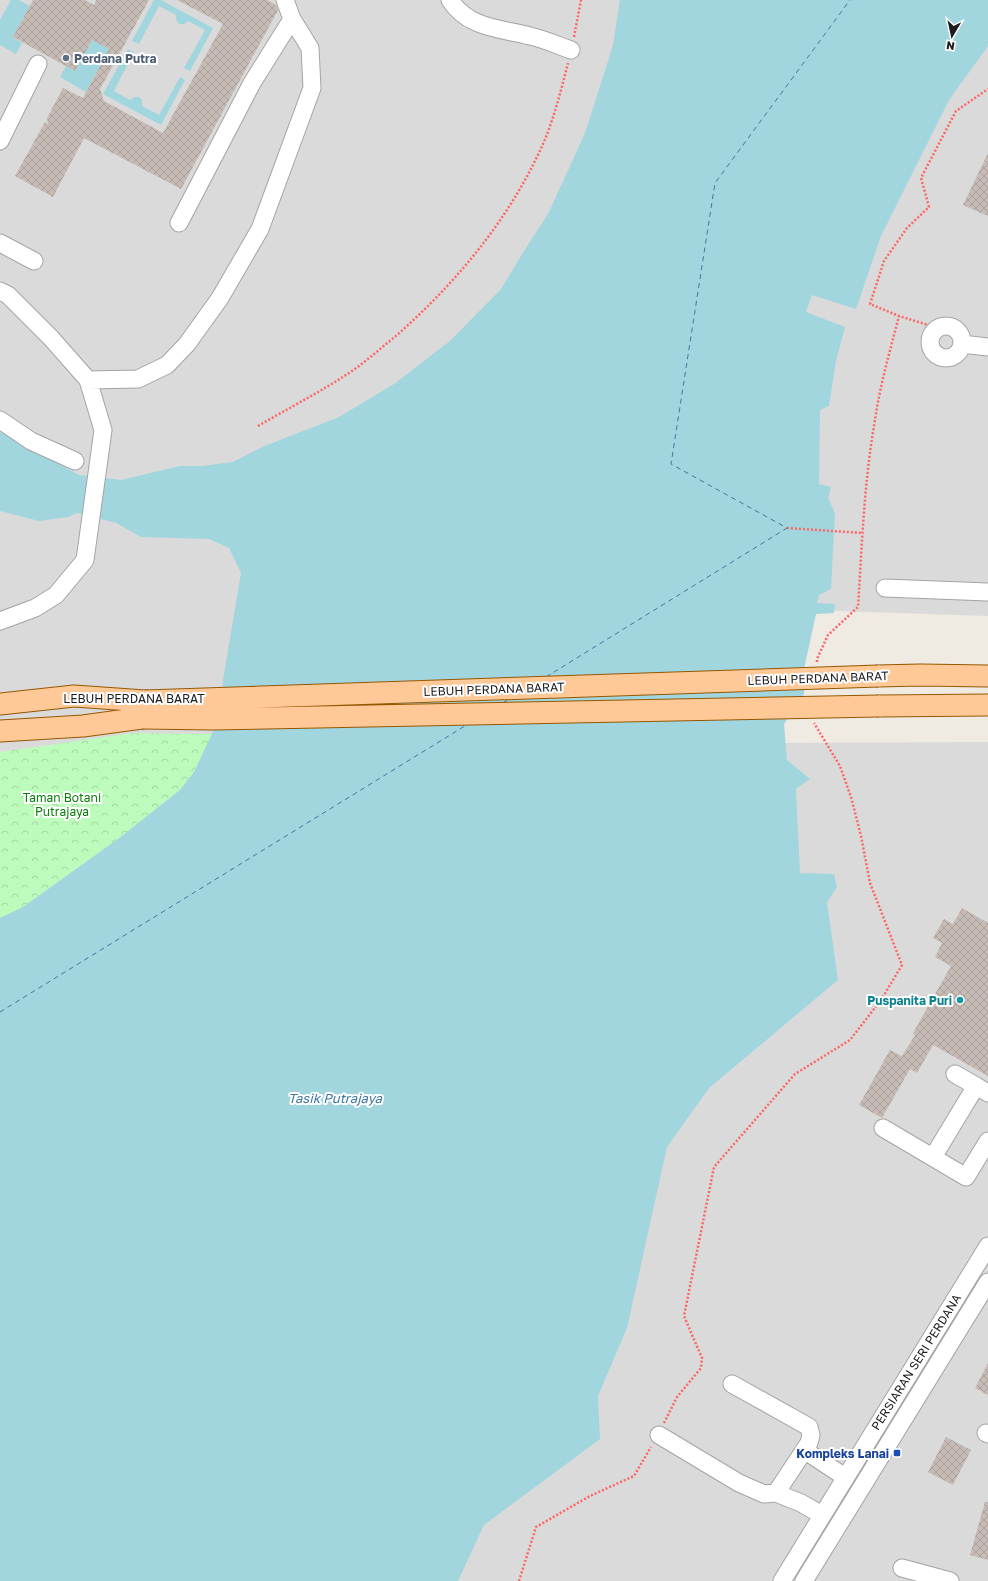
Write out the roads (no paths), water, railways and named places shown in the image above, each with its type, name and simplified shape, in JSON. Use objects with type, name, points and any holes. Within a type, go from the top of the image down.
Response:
[{"type":"main road","name":"LEBUH PERDANA BARAT","points":[[0,731],[83,726],[144,710],[878,676],[988,676]]},
{"type":"main road","points":[[0,692],[28,690],[74,696]]},
{"type":"main road","name":"LEBUH PERDANA BARAT","points":[[0,704],[74,696],[144,710],[221,718],[988,705]]},
{"type":"main road","points":[[0,741],[29,738],[83,726]]},
{"type":"street","points":[[88,380],[138,379],[167,365],[187,344],[220,298],[260,229],[312,88],[310,48],[292,19],[285,0]]},
{"type":"street","points":[[450,0],[455,7],[475,23],[499,30],[530,36],[571,50]]},
{"type":"street","points":[[179,223],[252,83],[292,19]]},
{"type":"street","points":[[0,141],[38,64]]},
{"type":"street","points":[[0,243],[34,261]]},
{"type":"street","points":[[0,291],[8,295],[51,338],[88,380],[103,430],[85,560],[56,595],[36,608],[0,621]]},
{"type":"street","points":[[950,326],[955,329],[961,338],[962,344],[960,350],[950,357],[939,356],[931,348],[930,342],[933,331],[938,328],[950,326]]},
{"type":"street","points":[[962,344],[988,347]]},
{"type":"street","points":[[0,420],[31,440],[75,461]]},
{"type":"street","points":[[885,588],[988,592]]},
{"type":"street","points":[[933,1157],[982,1089],[955,1074]]},
{"type":"street","points":[[883,1128],[966,1177],[988,1141]]},
{"type":"street","name":"PERSIARAN SERI PERDANA","points":[[782,1581],[988,1246]]},
{"type":"street","name":"PERSIARAN SERI PERDANA","points":[[804,1581],[988,1282]]},
{"type":"street","points":[[732,1384],[809,1427],[811,1435],[809,1443],[776,1493]]},
{"type":"street","points":[[659,1435],[739,1483],[764,1494],[776,1493],[801,1503],[822,1515]]},
{"type":"street","points":[[804,1450],[845,1477]]},
{"type":"street","points":[[902,1568],[950,1581]]},
{"type":"water","points":[[11,0],[19,0],[30,6],[13,37],[22,43],[16,54],[0,45],[0,20]]},
{"type":"water","points":[[154,0],[161,0],[213,28],[190,71],[184,68],[205,30],[188,21],[184,24],[179,24],[176,20],[176,15],[159,6],[139,44],[132,41]]},
{"type":"water","name":"Tasik Putrajaya","points":[[620,0],[988,0],[988,46],[949,100],[881,236],[856,309],[812,295],[806,312],[845,327],[836,361],[829,406],[820,410],[819,484],[831,487],[828,498],[835,513],[831,589],[819,595],[817,603],[835,604],[834,613],[816,614],[804,669],[804,694],[784,724],[787,760],[810,779],[796,789],[800,873],[834,874],[837,887],[827,902],[838,980],[709,1088],[667,1147],[627,1328],[598,1396],[600,1439],[484,1525],[458,1581],[0,1581],[0,918],[23,907],[118,839],[180,790],[194,772],[222,712],[223,680],[241,573],[229,548],[209,539],[141,537],[116,523],[77,513],[68,517],[39,521],[0,511],[0,432],[79,475],[121,480],[180,466],[202,466],[233,462],[262,447],[339,417],[394,384],[450,341],[501,289],[548,214],[585,133],[613,45]]},
{"type":"water","points":[[92,40],[109,49],[86,92],[60,77],[66,66],[75,71]]},
{"type":"water","points":[[128,49],[134,52],[114,91],[130,100],[134,97],[139,97],[142,100],[142,106],[159,115],[180,77],[185,80],[161,125],[103,94]]},
{"type":"place","name":"Perdana Putra","points":[[66,58]]},
{"type":"place","name":"Puspanita Puri","points":[[960,1000]]},
{"type":"place","name":"Kompleks Lanai","points":[[897,1453]]},
{"type":"park label","name":"Taman Botani Putrajaya","points":[[62,804]]}]
